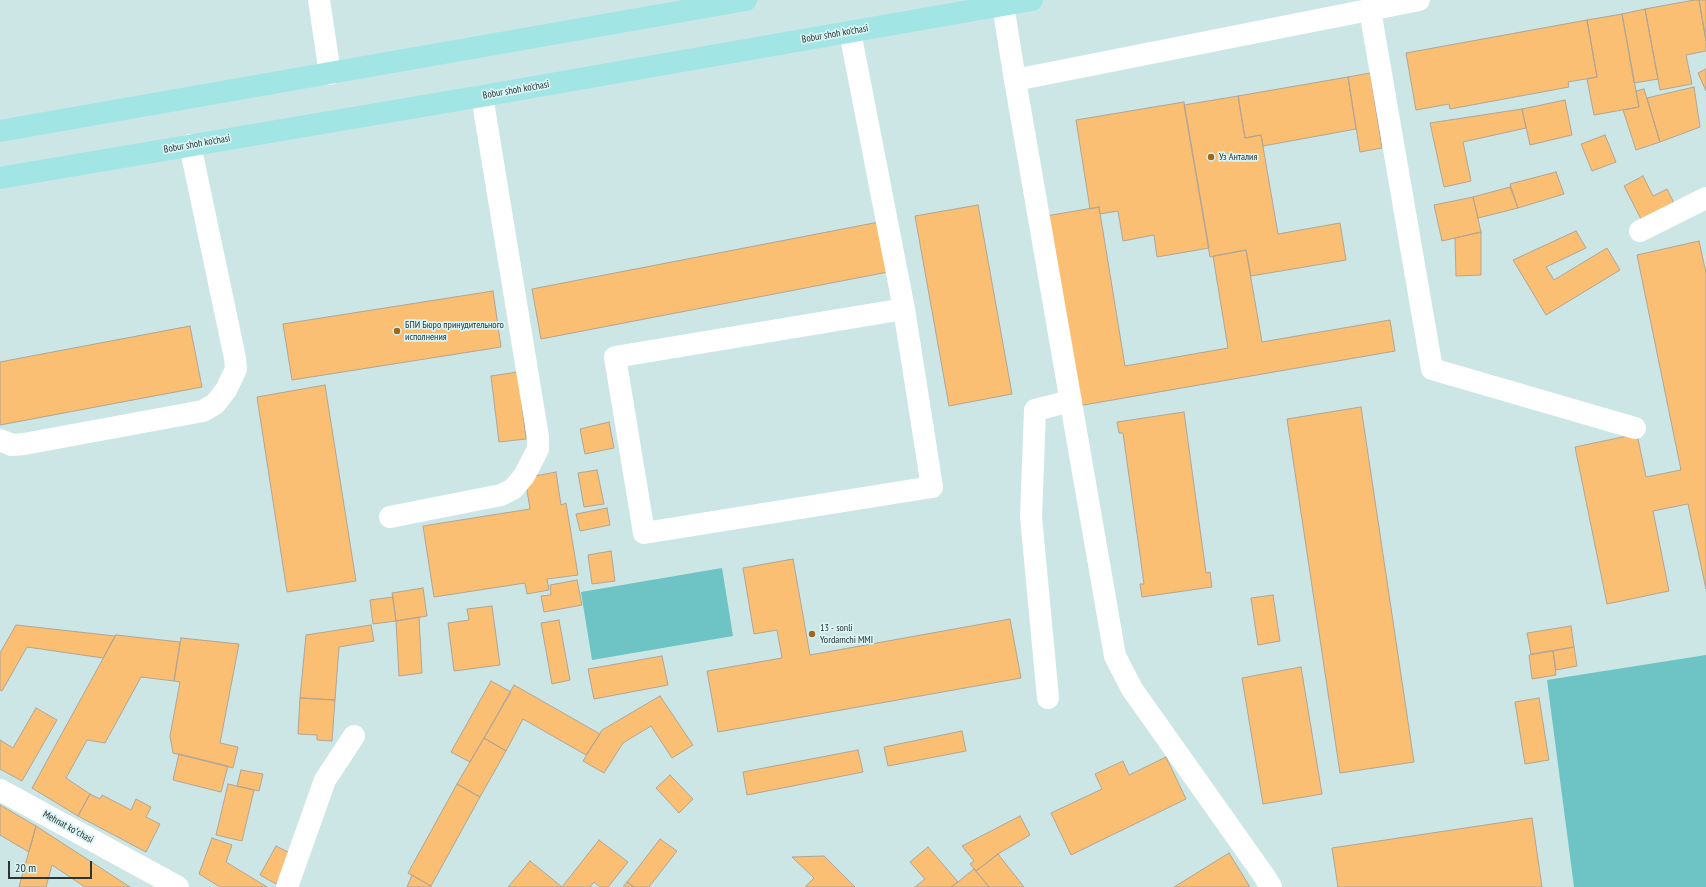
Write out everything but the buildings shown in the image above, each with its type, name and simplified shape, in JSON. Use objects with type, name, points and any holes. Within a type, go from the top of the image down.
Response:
[{"type":"main road","points":[[0,131],[746,0]]},
{"type":"main road","name":"Bobur shoh ko'chasi","points":[[0,178],[1032,0]]},
{"type":"street","points":[[319,0],[330,74]]},
{"type":"street","points":[[1015,80],[1419,0]]},
{"type":"street","points":[[1003,5],[1115,656],[1132,689],[1271,887]]},
{"type":"street","points":[[1370,10],[1432,369],[1635,428]]},
{"type":"street","points":[[850,32],[904,309],[932,487],[644,533],[615,357],[904,309]]},
{"type":"street","points":[[390,517],[500,496],[512,489],[524,476],[538,448],[538,437],[482,96]]},
{"type":"street","points":[[0,440],[12,445],[24,444],[203,411],[215,404],[226,390],[236,369],[235,358],[190,145]]},
{"type":"street","points":[[1640,231],[1706,198]]},
{"type":"street","points":[[1048,698],[1031,517],[1035,410],[1072,401]]},
{"type":"street","points":[[287,887],[325,780],[354,736]]},
{"type":"street","name":"Mehnat koʻchasi","points":[[0,790],[178,887]]},
{"type":"shaded area","points":[[722,568],[733,636],[592,660],[581,592]]},
{"type":"shaded area","points":[[1706,655],[1706,887],[1574,887],[1547,680]]},
{"type":"place","name":"Уз Анталия","points":[[1211,157]]},
{"type":"place","name":"БПИ Бюро принудительного исполнения","points":[[397,331]]},
{"type":"place","name":"13 - sonli Yordamchi MMI","points":[[812,634]]}]
